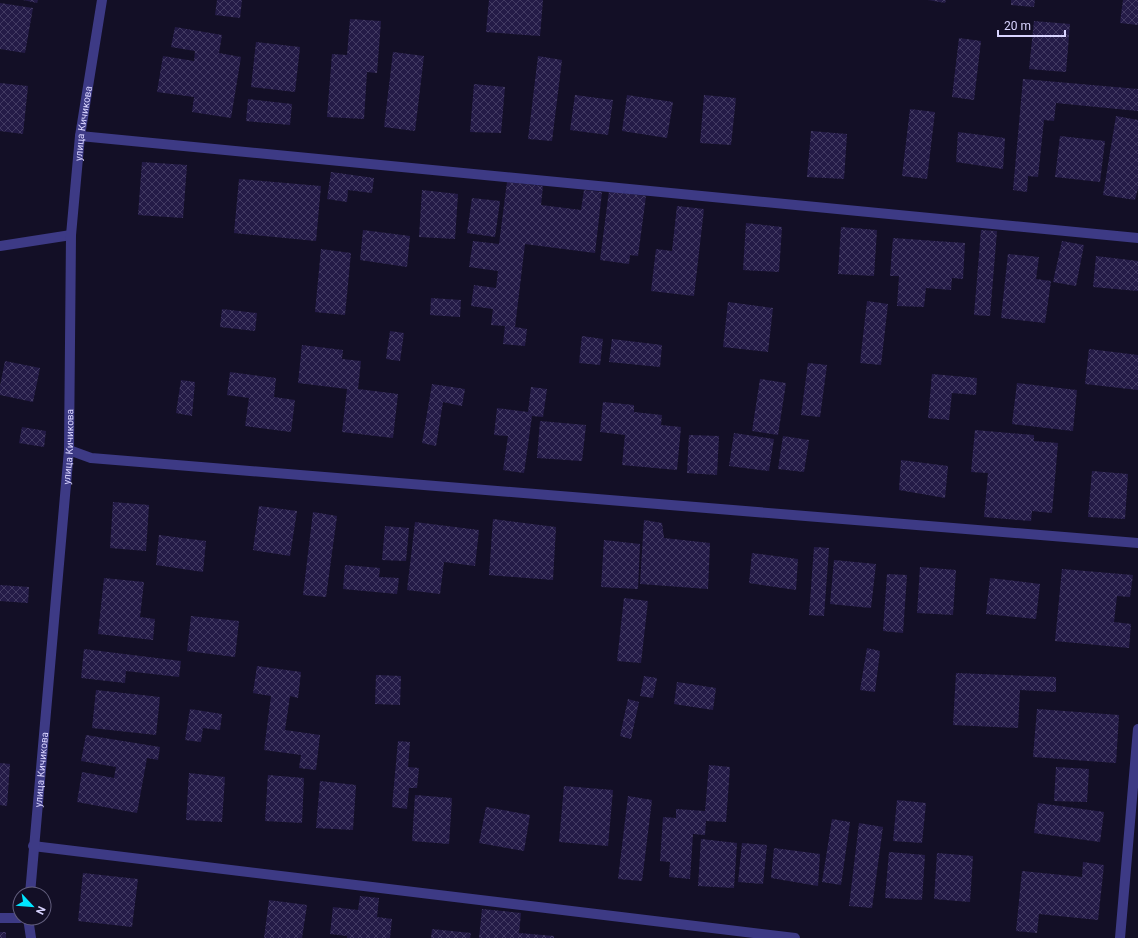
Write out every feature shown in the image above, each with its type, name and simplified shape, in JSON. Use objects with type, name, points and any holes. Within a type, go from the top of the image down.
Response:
[{"type":"street","name":"улица Кичикова","points":[[30,886],[69,450],[71,235],[80,136],[102,0]]},
{"type":"street","points":[[80,136],[1138,238]]},
{"type":"street","points":[[0,246],[71,235]]},
{"type":"street","points":[[69,450],[91,458],[1138,543]]},
{"type":"street","points":[[1120,938],[1138,728]]},
{"type":"street","points":[[33,846],[794,938]]},
{"type":"street","points":[[0,918],[12,918]]},
{"type":"street","points":[[29,926],[31,938]]},
{"type":"building","points":[[23,0],[38,0],[37,3]]},
{"type":"building","points":[[217,0],[242,0],[240,18],[215,15]]},
{"type":"building","points":[[489,0],[543,0],[540,36],[486,32]]},
{"type":"building","points":[[928,0],[946,0],[945,3]]},
{"type":"building","points":[[1011,0],[1035,0],[1034,7],[1011,5]]},
{"type":"building","points":[[1123,0],[1138,0],[1138,25],[1120,23]]},
{"type":"building","points":[[0,3],[33,8],[25,53],[0,49]]},
{"type":"building","points":[[350,19],[381,21],[377,73],[367,72],[364,119],[327,117],[332,54],[347,55]]},
{"type":"building","points":[[1034,21],[1070,24],[1066,72],[1029,69]]},
{"type":"building","points":[[175,27],[222,35],[219,53],[241,57],[231,118],[192,112],[194,97],[157,92],[163,56],[194,61],[195,51],[171,47]]},
{"type":"building","points":[[959,38],[981,41],[974,100],[952,97]]},
{"type":"building","points":[[256,42],[300,47],[295,92],[251,87]]},
{"type":"building","points":[[393,52],[424,56],[415,131],[384,127]]},
{"type":"building","points":[[538,56],[562,60],[552,141],[528,139]]},
{"type":"building","points":[[1023,79],[1138,89],[1138,111],[1056,103],[1054,121],[1044,120],[1038,177],[1028,176],[1027,192],[1013,190]]},
{"type":"building","points":[[0,83],[28,86],[23,134],[0,131]]},
{"type":"building","points":[[474,84],[505,87],[501,133],[470,132]]},
{"type":"building","points":[[575,95],[613,100],[608,135],[570,130]]},
{"type":"building","points":[[627,95],[673,102],[667,138],[622,131]]},
{"type":"building","points":[[704,95],[736,98],[731,145],[700,143]]},
{"type":"building","points":[[248,99],[292,104],[290,125],[246,121]]},
{"type":"building","points":[[910,109],[935,112],[927,179],[902,176]]},
{"type":"building","points":[[1116,116],[1138,120],[1138,188],[1135,200],[1103,195]]},
{"type":"building","points":[[811,131],[847,134],[844,179],[807,177]]},
{"type":"building","points":[[958,132],[1005,138],[1003,169],[956,162]]},
{"type":"building","points":[[1060,136],[1105,141],[1100,182],[1055,177]]},
{"type":"building","points":[[142,162],[187,165],[183,218],[138,215]]},
{"type":"building","points":[[331,172],[374,178],[372,193],[348,190],[347,202],[327,199]]},
{"type":"building","points":[[239,179],[321,186],[316,241],[234,233]]},
{"type":"building","points":[[507,182],[543,186],[541,205],[581,210],[584,190],[602,192],[595,253],[525,244],[515,327],[527,329],[525,346],[503,344],[505,326],[491,325],[493,309],[471,306],[474,285],[496,288],[498,271],[469,267],[473,241],[499,244]]},
{"type":"building","points":[[422,190],[458,194],[455,239],[419,237]]},
{"type":"building","points":[[609,191],[646,196],[638,256],[630,255],[629,264],[600,260]]},
{"type":"building","points":[[472,198],[500,201],[495,237],[467,233]]},
{"type":"building","points":[[677,206],[704,209],[694,296],[651,291],[656,249],[672,251]]},
{"type":"building","points":[[746,223],[782,227],[779,272],[743,270]]},
{"type":"building","points":[[841,227],[877,230],[874,276],[838,274]]},
{"type":"building","points":[[363,230],[410,236],[407,267],[360,260]]},
{"type":"building","points":[[981,230],[997,231],[990,316],[974,315]]},
{"type":"building","points":[[893,238],[965,243],[963,279],[952,278],[951,290],[926,288],[924,307],[897,306],[899,276],[890,276]]},
{"type":"building","points":[[1062,241],[1084,245],[1076,286],[1053,282]]},
{"type":"building","points":[[321,249],[351,253],[345,315],[315,312]]},
{"type":"building","points":[[1008,254],[1039,257],[1036,279],[1051,281],[1045,323],[1001,318]]},
{"type":"building","points":[[1096,256],[1138,261],[1138,291],[1093,287]]},
{"type":"building","points":[[431,298],[461,300],[460,317],[430,315]]},
{"type":"building","points":[[867,301],[888,304],[881,365],[860,363]]},
{"type":"building","points":[[728,302],[773,308],[768,352],[723,347]]},
{"type":"building","points":[[222,309],[257,313],[255,331],[220,327]]},
{"type":"building","points":[[390,331],[404,333],[400,361],[386,359]]},
{"type":"building","points":[[582,336],[603,339],[600,365],[579,363]]},
{"type":"building","points":[[612,339],[662,345],[660,367],[609,362]]},
{"type":"building","points":[[302,345],[343,350],[342,359],[361,361],[358,389],[398,394],[393,438],[342,432],[347,389],[298,383]]},
{"type":"building","points":[[1089,349],[1138,355],[1138,390],[1085,384]]},
{"type":"building","points":[[5,361],[40,368],[33,402],[0,395],[0,386]]},
{"type":"building","points":[[808,363],[827,365],[820,417],[801,415]]},
{"type":"building","points":[[230,372],[276,378],[274,397],[295,400],[291,432],[245,426],[249,398],[227,395]]},
{"type":"building","points":[[932,374],[977,378],[976,395],[952,393],[949,420],[928,418]]},
{"type":"building","points":[[760,379],[786,383],[778,435],[752,431]]},
{"type":"building","points":[[181,380],[195,382],[192,416],[176,413]]},
{"type":"building","points":[[1017,383],[1077,390],[1073,431],[1012,424]]},
{"type":"building","points":[[432,384],[465,389],[462,406],[443,402],[436,446],[422,443]]},
{"type":"building","points":[[531,387],[547,389],[543,417],[532,416],[524,473],[503,470],[508,436],[494,435],[497,408],[528,412]]},
{"type":"building","points":[[603,402],[634,405],[634,412],[662,415],[661,425],[681,427],[677,470],[622,465],[625,435],[600,432]]},
{"type":"building","points":[[540,421],[586,425],[582,461],[537,458]]},
{"type":"building","points":[[22,427],[46,431],[44,447],[19,443]]},
{"type":"building","points":[[975,430],[1034,435],[1034,441],[1058,443],[1052,513],[1032,511],[1031,521],[984,517],[988,473],[971,472]]},
{"type":"building","points":[[734,433],[774,439],[769,471],[729,466]]},
{"type":"building","points":[[689,435],[719,436],[717,475],[687,473]]},
{"type":"building","points":[[783,436],[809,440],[804,472],[778,469]]},
{"type":"building","points":[[901,460],[948,466],[945,498],[899,490]]},
{"type":"building","points":[[1092,471],[1128,474],[1125,519],[1088,517]]},
{"type":"building","points":[[113,502],[149,505],[146,551],[110,548]]},
{"type":"building","points":[[259,506],[297,511],[290,556],[253,550]]},
{"type":"building","points":[[313,512],[337,516],[326,597],[303,595]]},
{"type":"building","points":[[493,519],[556,527],[553,580],[489,575]]},
{"type":"building","points":[[644,520],[662,523],[664,538],[710,543],[708,589],[640,584]]},
{"type":"building","points":[[415,522],[479,530],[475,566],[444,562],[440,594],[407,590]]},
{"type":"building","points":[[385,526],[409,528],[406,561],[382,560]]},
{"type":"building","points":[[159,535],[206,541],[203,572],[156,565]]},
{"type":"building","points":[[604,540],[640,544],[638,589],[601,587]]},
{"type":"building","points":[[814,547],[829,548],[824,616],[809,615]]},
{"type":"building","points":[[752,553],[798,559],[796,590],[749,583]]},
{"type":"building","points":[[834,560],[876,564],[871,608],[830,604]]},
{"type":"building","points":[[345,565],[380,568],[379,577],[399,578],[397,594],[343,589]]},
{"type":"building","points":[[920,567],[956,570],[953,615],[917,613]]},
{"type":"building","points":[[1062,569],[1133,575],[1130,597],[1117,596],[1114,622],[1131,624],[1129,648],[1055,641]]},
{"type":"building","points":[[887,574],[907,575],[903,633],[883,631]]},
{"type":"building","points":[[104,578],[144,582],[140,617],[155,619],[153,640],[98,634]]},
{"type":"building","points":[[990,578],[1040,584],[1036,619],[986,614]]},
{"type":"building","points":[[0,585],[29,587],[28,603],[0,601]]},
{"type":"building","points":[[624,598],[648,601],[641,663],[617,661]]},
{"type":"building","points":[[191,616],[239,621],[235,657],[187,651]]},
{"type":"building","points":[[867,648],[880,651],[875,692],[860,690]]},
{"type":"building","points":[[84,649],[181,661],[179,677],[126,671],[125,683],[81,678]]},
{"type":"building","points":[[257,666],[301,672],[298,698],[290,696],[285,730],[320,735],[316,770],[299,768],[301,755],[264,750],[271,696],[253,693]]},
{"type":"building","points":[[956,673],[1056,677],[1056,692],[1020,690],[1018,728],[953,725]]},
{"type":"building","points":[[376,675],[401,676],[400,705],[375,704]]},
{"type":"building","points":[[644,676],[657,678],[653,698],[640,696]]},
{"type":"building","points":[[677,682],[716,688],[713,710],[674,704]]},
{"type":"building","points":[[96,690],[160,697],[156,735],[92,728]]},
{"type":"building","points":[[628,699],[639,702],[631,739],[620,736]]},
{"type":"building","points":[[190,709],[222,714],[220,730],[203,728],[201,742],[185,740]]},
{"type":"building","points":[[1037,709],[1119,715],[1116,763],[1033,757]]},
{"type":"building","points":[[86,735],[160,747],[158,760],[147,758],[137,813],[77,802],[82,772],[114,778],[116,767],[81,761]]},
{"type":"building","points":[[398,741],[410,742],[408,767],[419,768],[417,788],[409,788],[407,809],[392,807]]},
{"type":"building","points":[[0,763],[10,764],[7,806],[0,805]]},
{"type":"building","points":[[709,765],[730,767],[726,822],[706,821],[705,835],[693,834],[690,879],[669,877],[670,862],[660,861],[663,817],[676,818],[676,809],[705,811]]},
{"type":"building","points":[[1056,767],[1089,769],[1087,802],[1054,801]]},
{"type":"building","points":[[189,773],[225,777],[222,822],[186,820]]},
{"type":"building","points":[[268,775],[304,778],[302,823],[265,821]]},
{"type":"building","points":[[320,781],[356,785],[353,830],[316,828]]},
{"type":"building","points":[[564,786],[613,790],[608,846],[559,842]]},
{"type":"building","points":[[415,795],[452,798],[449,844],[412,841]]},
{"type":"building","points":[[628,796],[652,800],[642,881],[618,879]]},
{"type":"building","points":[[897,800],[926,803],[922,843],[893,841]]},
{"type":"building","points":[[1038,803],[1104,812],[1100,842],[1034,833]]},
{"type":"building","points":[[486,807],[530,815],[524,851],[479,843]]},
{"type":"building","points":[[832,819],[850,822],[841,885],[822,882]]},
{"type":"building","points":[[859,823],[883,827],[872,908],[849,906]]},
{"type":"building","points":[[701,839],[737,843],[734,888],[698,886]]},
{"type":"building","points":[[742,843],[767,845],[763,884],[738,882]]},
{"type":"building","points":[[774,848],[820,854],[818,886],[771,878]]},
{"type":"building","points":[[889,852],[925,855],[922,900],[885,898]]},
{"type":"building","points":[[937,853],[973,856],[970,902],[934,899]]},
{"type":"building","points":[[1083,862],[1104,865],[1098,920],[1039,914],[1037,933],[1016,931],[1022,871],[1082,877]]},
{"type":"building","points":[[83,873],[138,879],[132,927],[78,921]]},
{"type":"building","points":[[360,896],[379,898],[377,917],[392,919],[390,938],[347,938],[347,936],[330,934],[333,907],[358,910]]},
{"type":"building","points":[[269,900],[307,905],[302,938],[264,938]]},
{"type":"building","points":[[482,909],[521,913],[519,933],[554,936],[554,938],[479,938]]},
{"type":"building","points":[[432,929],[471,933],[470,938],[431,938]]},
{"type":"building","points":[[0,932],[6,932],[6,938],[0,938]]}]
